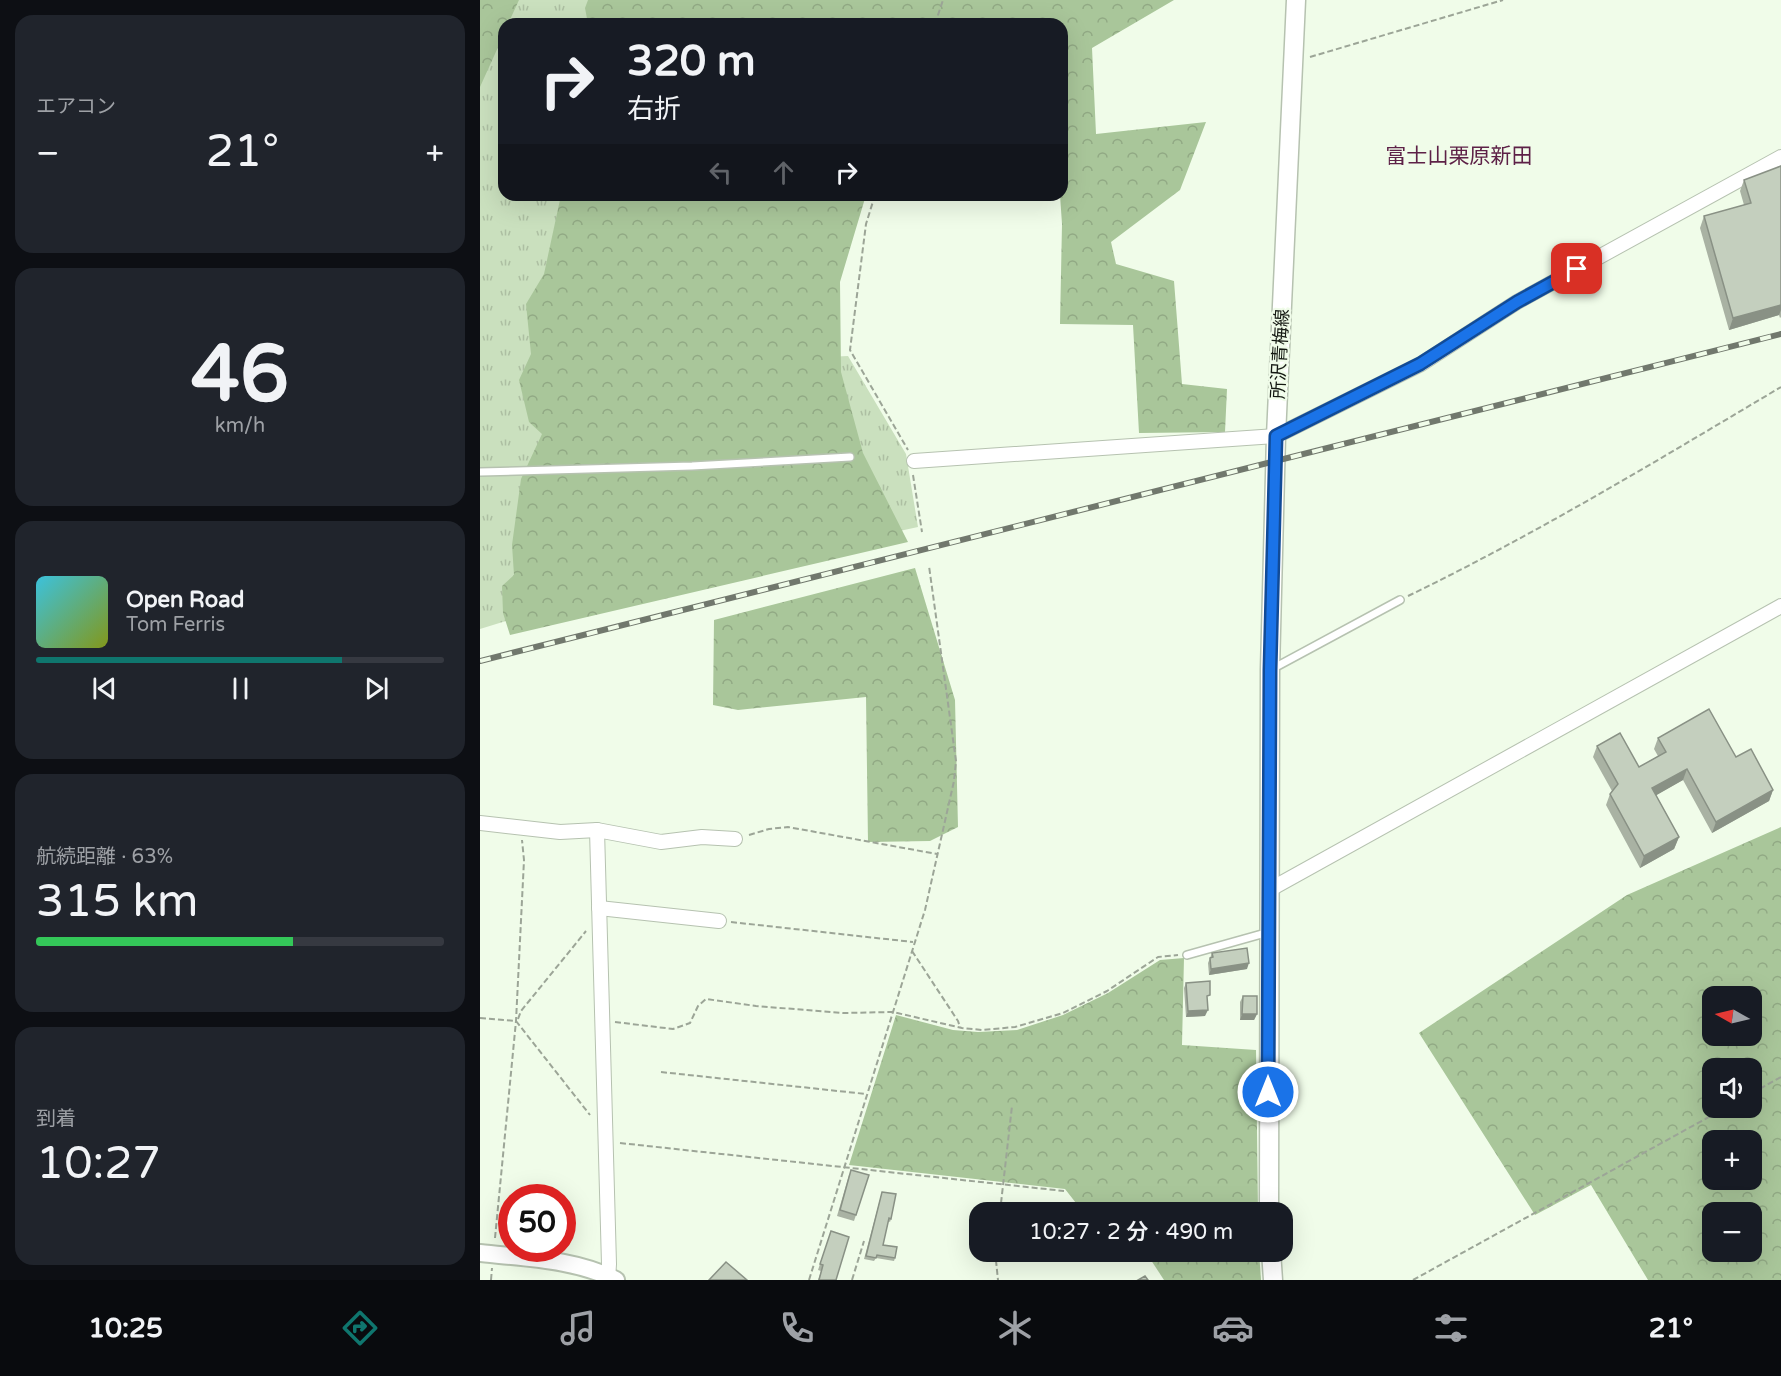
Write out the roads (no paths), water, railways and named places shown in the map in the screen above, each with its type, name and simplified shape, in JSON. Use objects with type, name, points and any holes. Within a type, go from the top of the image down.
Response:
[{"type":"main road","name":"所沢青梅線","points":[[1269,1202],[1270,670],[1276,436],[1296,0]]},
{"type":"main road","points":[[1272,1262],[1273,1280]]},
{"type":"street","points":[[914,460],[1276,436],[1420,364],[1517,302],[1781,157]]},
{"type":"street","points":[[1269,890],[1781,606]]},
{"type":"street","points":[[480,823],[560,832],[597,830],[661,842],[702,837],[735,839]]},
{"type":"street","points":[[487,1254],[558,1263],[610,1278],[597,830]]},
{"type":"street","points":[[599,908],[719,921]]},
{"type":"lane","points":[[480,472],[692,466],[850,457]]},
{"type":"lane","points":[[1270,670],[1400,600]]},
{"type":"lane","points":[[1187,955],[1269,932]]},
{"type":"railway","points":[[480,661],[1781,334]]},
{"type":"district","name":"富士山栗原新田","points":[[1459,156]]}]
